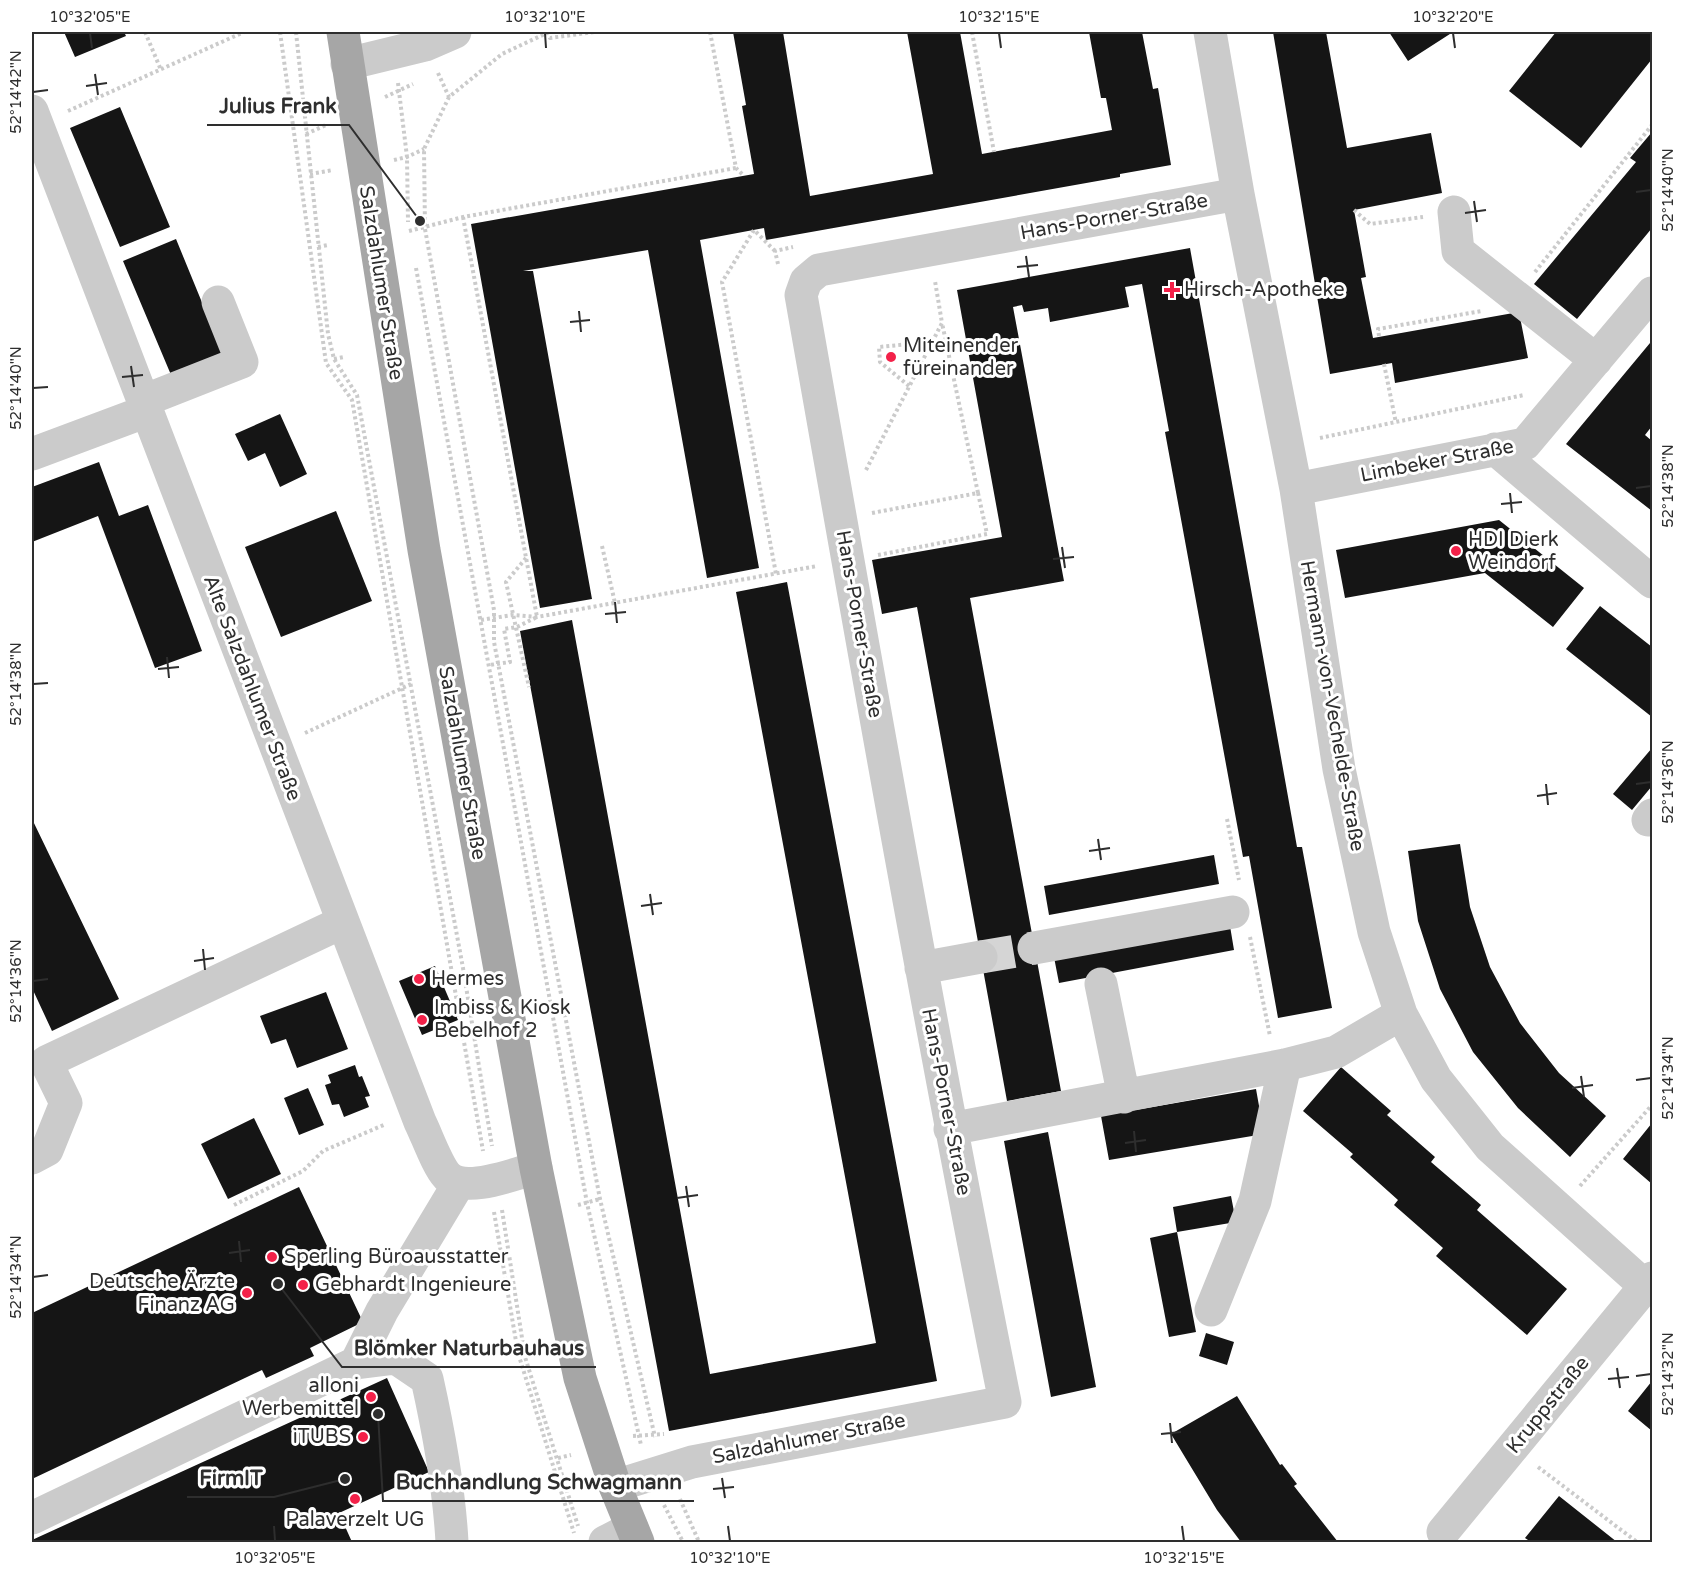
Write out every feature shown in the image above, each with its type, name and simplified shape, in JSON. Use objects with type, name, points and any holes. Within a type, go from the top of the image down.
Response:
[{"type":"main road","name":"Salzdahlumer Straße","points":[[343,32],[426,561],[536,1168],[579,1378],[615,1486],[614,1536]]},
{"type":"street","points":[[347,64],[425,45],[455,32]]},
{"type":"street","name":"Hermann-von-Vechelde-Straße","points":[[1209,32],[1238,194],[1296,489],[1339,769],[1374,932],[1401,1014],[1436,1079],[1491,1147],[1559,1209],[1649,1282]]},
{"type":"street","name":"Alte Salzdahlumer Straße","points":[[34,118],[274,747],[416,1111],[447,1175],[482,1181]]},
{"type":"street","name":"Hans-Porner-Straße","points":[[1005,1402],[950,1129],[801,295],[806,281],[819,270],[1238,194]]},
{"type":"street","points":[[1454,212],[1458,251],[1596,360]]},
{"type":"street","points":[[32,454],[242,362],[218,302]]},
{"type":"street","name":"Limbeker Straße","points":[[1296,489],[1524,444],[1596,360],[1647,309]]},
{"type":"street","points":[[1495,449],[1653,582]]},
{"type":"street","points":[[1034,948],[1241,910]]},
{"type":"street","points":[[32,1158],[47,1150],[66,1103],[46,1062],[343,922]]},
{"type":"street","points":[[921,968],[981,957]]},
{"type":"street","points":[[1101,984],[1124,1097]]},
{"type":"street","points":[[950,1129],[1280,1066],[1336,1052],[1401,1014]]},
{"type":"street","points":[[1211,1310],[1255,1201],[1280,1066]]},
{"type":"street","points":[[356,1363],[382,1311],[482,1181],[536,1168]]},
{"type":"street","name":"Kruppstraße","points":[[1443,1532],[1649,1282]]},
{"type":"street","points":[[32,1518],[356,1363],[396,1358],[427,1379],[443,1457],[452,1542]]},
{"type":"street","name":"Salzdahlumer Straße","points":[[615,1486],[692,1462],[1005,1402]]},
{"type":"path","points":[[145,32],[161,70]]},
{"type":"path","points":[[34,118],[161,70],[244,32]]},
{"type":"path","points":[[280,32],[326,363],[352,400],[402,688],[482,1181],[518,1353],[577,1542]]},
{"type":"path","points":[[296,32],[318,246],[334,359],[357,395],[411,684],[482,1181],[525,1357],[614,1536]]},
{"type":"path","points":[[594,32],[549,38],[548,32],[502,54],[449,97],[424,149],[425,229],[494,618],[499,663],[600,1199],[655,1436]]},
{"type":"path","points":[[710,32],[736,168],[744,176]]},
{"type":"path","points":[[972,32],[994,152]]},
{"type":"path","points":[[395,53],[407,157],[411,242]]},
{"type":"path","points":[[1533,274],[1653,125]]},
{"type":"path","points":[[409,231],[425,229],[463,218],[736,168]]},
{"type":"path","points":[[1354,210],[1370,224],[1454,212]]},
{"type":"path","points":[[463,218],[537,617]]},
{"type":"path","points":[[775,250],[754,230],[722,282],[776,574]]},
{"type":"path","points":[[318,246],[327,245]]},
{"type":"path","points":[[481,620],[512,615],[537,617],[987,534],[942,323],[930,250]]},
{"type":"path","points":[[415,265],[587,1203],[637,1435],[669,1519],[682,1542]]},
{"type":"path","points":[[1379,336],[1378,329],[1483,311]]},
{"type":"path","points":[[840,519],[942,323]]},
{"type":"path","points":[[909,386],[880,362],[879,347],[920,343],[930,347]]},
{"type":"path","points":[[334,359],[344,357]]},
{"type":"path","points":[[1384,364],[1396,423]]},
{"type":"path","points":[[1309,440],[1527,394]]},
{"type":"path","points":[[840,519],[978,493]]},
{"type":"path","points":[[602,546],[615,603]]},
{"type":"path","points":[[526,557],[506,582],[529,687]]},
{"type":"path","points":[[490,665],[510,662],[504,629],[517,627],[537,617]]},
{"type":"path","points":[[274,747],[411,684]]},
{"type":"path","points":[[1227,819],[1241,910],[1280,1066]]},
{"type":"path","points":[[1559,1209],[1653,1105]]},
{"type":"path","points":[[234,1205],[303,1172],[323,1151],[416,1111]]},
{"type":"path","points":[[1513,1448],[1638,1542]]},
{"type":"building","points":[[64,32],[124,32],[126,36],[75,57]]},
{"type":"building","points":[[733,32],[783,32],[810,196],[933,174],[907,32],[960,32],[982,154],[1112,130],[1106,98],[1101,98],[1089,32],[1142,32],[1153,89],[1158,88],[1171,165],[1120,174],[1120,177],[766,240],[764,228],[700,240],[759,568],[707,578],[648,250],[523,271],[533,271],[592,599],[540,608],[471,224],[754,174],[742,106],[746,105]]},
{"type":"building","points":[[1273,32],[1326,32],[1347,148],[1431,133],[1442,193],[1354,210],[1366,277],[1361,278],[1373,338],[1519,312],[1528,358],[1395,383],[1392,363],[1330,374]]},
{"type":"building","points":[[1389,32],[1453,32],[1408,61]]},
{"type":"building","points":[[1556,32],[1652,32],[1652,59],[1581,148],[1509,91]]},
{"type":"building","points":[[120,107],[170,227],[120,247],[70,128]]},
{"type":"building","points":[[1652,132],[1652,228],[1577,319],[1534,284],[1636,162],[1630,158]]},
{"type":"building","points":[[176,239],[226,361],[174,382],[123,261]]},
{"type":"building","points":[[1190,248],[1297,847],[1302,847],[1332,1008],[1278,1018],[1249,856],[1243,857],[1165,432],[1169,431],[1142,284],[1125,287],[1129,307],[1050,322],[1048,308],[1024,312],[1022,305],[1013,307],[1064,581],[970,598],[1061,1091],[1007,1101],[917,607],[882,614],[872,560],[1002,537],[957,290]]},
{"type":"building","points":[[1650,343],[1652,345],[1652,426],[1645,435],[1652,441],[1652,511],[1566,444]]},
{"type":"building","points":[[280,414],[307,474],[280,487],[265,453],[248,461],[235,434]]},
{"type":"building","points":[[99,462],[119,516],[148,505],[202,651],[155,668],[98,516],[32,542],[32,487]]},
{"type":"building","points":[[336,511],[372,601],[281,637],[245,547]]},
{"type":"building","points":[[1499,520],[1584,588],[1553,627],[1485,573],[1345,598],[1336,550]]},
{"type":"building","points":[[787,582],[937,1381],[669,1431],[520,631],[572,620],[710,1374],[876,1343],[736,592]]},
{"type":"building","points":[[1600,606],[1652,647],[1652,717],[1566,649]]},
{"type":"building","points":[[1652,748],[1652,786],[1632,810],[1613,794]]},
{"type":"building","points":[[32,819],[119,999],[52,1031],[32,988]]},
{"type":"building","points":[[1460,844],[1470,907],[1490,967],[1520,1023],[1559,1073],[1606,1116],[1570,1157],[1518,1108],[1473,1052],[1440,989],[1418,921],[1408,851]]},
{"type":"building","points":[[1214,855],[1219,884],[1049,915],[1044,886]]},
{"type":"building","points":[[1229,920],[1234,950],[1059,983],[1053,952]]},
{"type":"building","points":[[435,966],[458,1020],[422,1035],[399,981]]},
{"type":"building","points":[[326,992],[348,1049],[297,1068],[286,1039],[271,1044],[260,1016]]},
{"type":"building","points":[[355,1065],[370,1096],[365,1097],[369,1107],[344,1117],[339,1104],[332,1105],[325,1085],[331,1083],[328,1075]]},
{"type":"building","points":[[1341,1067],[1391,1111],[1387,1115],[1435,1157],[1431,1162],[1481,1205],[1477,1210],[1567,1289],[1527,1335],[1436,1256],[1443,1248],[1394,1205],[1398,1200],[1350,1157],[1353,1154],[1303,1111]]},
{"type":"building","points":[[308,1088],[324,1125],[299,1135],[284,1098]]},
{"type":"building","points":[[1256,1089],[1264,1134],[1109,1160],[1101,1116]]},
{"type":"building","points":[[254,1118],[281,1174],[228,1199],[201,1144]]},
{"type":"building","points":[[1652,1123],[1652,1184],[1623,1159]]},
{"type":"building","points":[[1048,1132],[1096,1387],[1051,1397],[1004,1141]]},
{"type":"building","points":[[299,1187],[363,1322],[310,1348],[314,1356],[266,1378],[262,1370],[32,1479],[32,1313]]},
{"type":"building","points":[[1231,1196],[1236,1222],[1177,1232],[1173,1207]]},
{"type":"building","points":[[1177,1232],[1196,1332],[1169,1337],[1150,1238]]},
{"type":"building","points":[[1206,1333],[1234,1342],[1227,1365],[1199,1356]]},
{"type":"building","points":[[387,1378],[429,1472],[339,1513],[352,1542],[32,1542],[32,1540]]},
{"type":"building","points":[[1652,1381],[1652,1431],[1628,1411]]},
{"type":"building","points":[[1237,1396],[1280,1465],[1282,1464],[1297,1484],[1294,1486],[1338,1542],[1241,1542],[1217,1510],[1171,1434]]},
{"type":"building","points":[[1559,1496],[1617,1542],[1531,1542],[1525,1538]]},
{"type":"tunnel","points":[[981,957],[1034,948]]},
{"type":"place","name":"Julius Frank","points":[[420,221]]},
{"type":"place","name":"Hirsch-Apotheke","points":[[1172,290]]},
{"type":"place","name":"Miteinender füreinander","points":[[891,357]]},
{"type":"place","name":"HDI Dierk Weindorf","points":[[1456,551]]},
{"type":"place","name":"Hermes","points":[[419,979]]},
{"type":"place","name":"Imbiss & Kiosk Bebelhof 2","points":[[422,1020]]},
{"type":"place","name":"Sperling Büroausstatter","points":[[272,1257]]},
{"type":"place","name":"Blömker Naturbauhaus","points":[[278,1284]]},
{"type":"place","name":"Gebhardt Ingenieure","points":[[303,1285]]},
{"type":"place","name":"Deutsche Ärzte Finanz AG","points":[[247,1293]]},
{"type":"place","name":"alloni Werbemittel","points":[[371,1397]]},
{"type":"place","name":"Buchhandlung Schwagmann","points":[[378,1414]]},
{"type":"place","name":"iTUBS","points":[[363,1437]]},
{"type":"place","name":"FirmIT","points":[[345,1479]]},
{"type":"place","name":"Palaverzelt UG","points":[[355,1499]]}]
